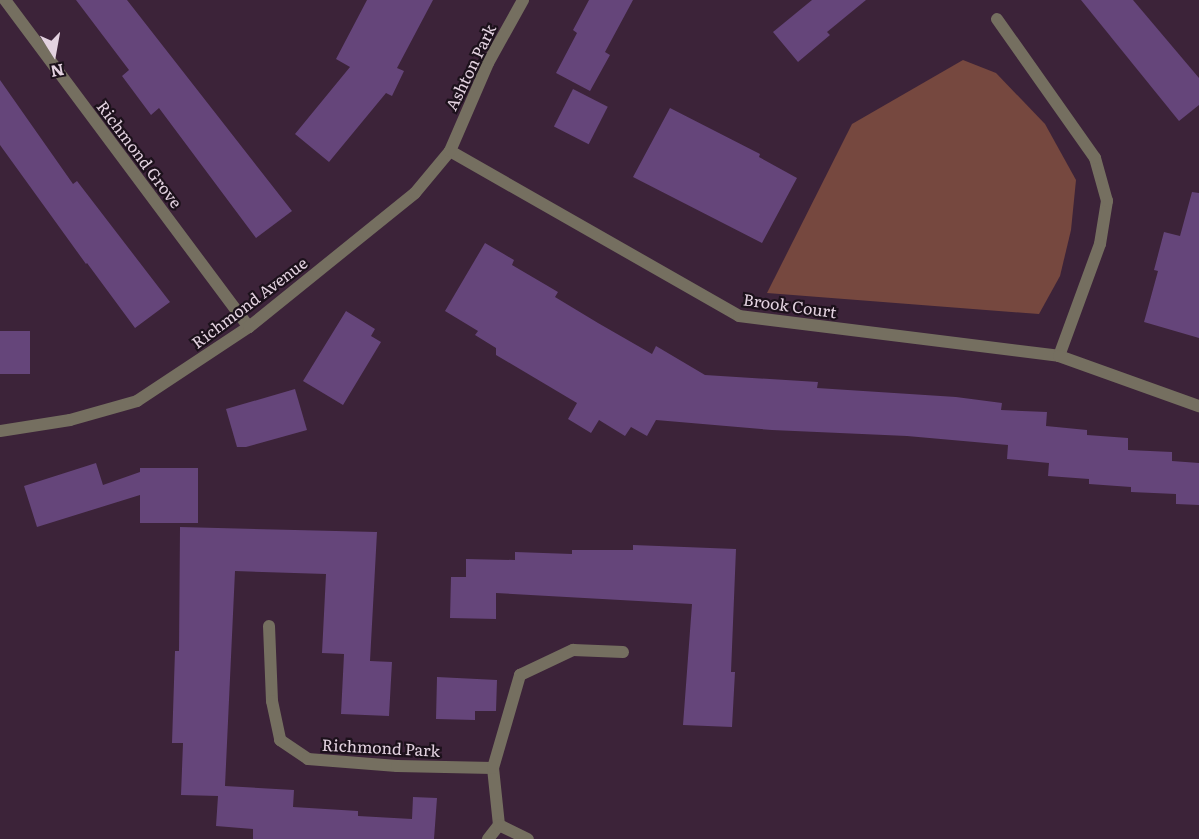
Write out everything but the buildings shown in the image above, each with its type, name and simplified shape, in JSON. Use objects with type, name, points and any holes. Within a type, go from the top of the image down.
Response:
[{"type":"street","name":"Richmond Grove","points":[[5,0],[249,327]]},
{"type":"street","name":"Ashton Park","points":[[450,151],[488,63],[523,0]]},
{"type":"street","points":[[997,19],[1095,158],[1107,201],[1100,244],[1059,356]]},
{"type":"street","name":"Richmond Avenue","points":[[0,431],[70,420],[137,401],[249,327],[415,193],[450,151]]},
{"type":"street","name":"Brook Court","points":[[450,151],[739,316],[1059,356],[1199,406]]},
{"type":"street","name":"Richmond Park","points":[[269,626],[272,701],[280,740],[308,759],[397,766],[493,768]]},
{"type":"street","points":[[488,839],[499,825],[493,768],[520,675],[573,650],[623,652]]},
{"type":"street","points":[[499,825],[528,839]]},
{"type":"shaded area","points":[[963,60],[996,73],[1045,124],[1076,180],[1071,230],[1060,276],[1039,314],[767,293],[852,124]]}]
